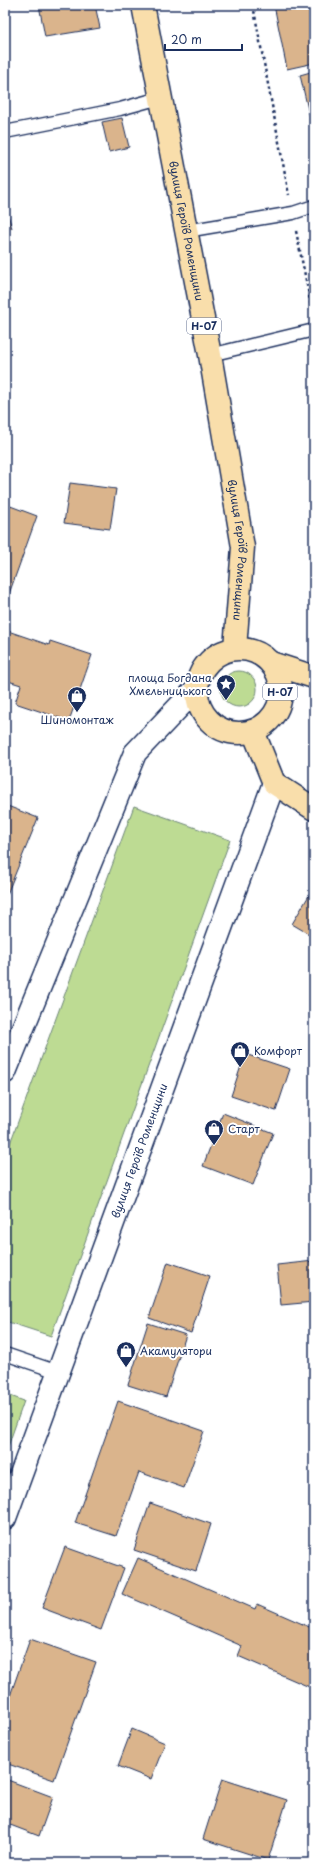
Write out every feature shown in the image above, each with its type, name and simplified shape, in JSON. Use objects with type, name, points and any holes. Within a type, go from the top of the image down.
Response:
[{"type":"main road","name":"вулиця Героїв Роменщини","points":[[142,5],[210,355],[243,547],[235,648]]},
{"type":"main road","name":"Н-07","points":[[271,663],[280,681],[280,702],[270,720],[253,731],[232,733],[214,725],[200,709],[196,689],[201,670],[215,655],[235,648],[255,651],[271,663],[314,677]]},
{"type":"main road","points":[[253,731],[274,783],[314,809]]},
{"type":"street","points":[[5,1072],[135,753],[196,689]]},
{"type":"street","name":"вулиця Героїв Роменщини","points":[[5,1518],[274,783]]},
{"type":"lane","points":[[5,132],[120,109],[160,98]]},
{"type":"lane","points":[[186,231],[293,213],[314,206]]},
{"type":"lane","points":[[210,355],[314,330]]},
{"type":"lane","points":[[5,1354],[58,1372]]},
{"type":"path","points":[[253,5],[312,311]]},
{"type":"green space","points":[[239,671],[252,676],[257,689],[252,702],[239,707],[226,702],[221,689],[226,676]]},
{"type":"green space","points":[[134,806],[230,840],[51,1336],[5,1321],[5,1157]]},
{"type":"green space","points":[[5,1394],[24,1401],[5,1455]]},
{"type":"building","points":[[39,5],[95,5],[100,28],[45,37]]},
{"type":"building","points":[[274,5],[314,5],[314,63],[287,69]]},
{"type":"building","points":[[314,71],[314,117],[310,118],[300,75]]},
{"type":"building","points":[[122,118],[129,147],[109,152],[102,122]]},
{"type":"building","points":[[5,205],[12,228],[5,230]]},
{"type":"building","points":[[70,483],[116,489],[110,529],[64,523]]},
{"type":"building","points":[[5,504],[37,516],[5,605]]},
{"type":"building","points":[[5,630],[49,645],[50,641],[92,655],[69,721],[15,703],[21,685],[5,680]]},
{"type":"building","points":[[5,805],[38,818],[5,899]]},
{"type":"building","points":[[314,887],[314,937],[292,924]]},
{"type":"building","points":[[245,1054],[290,1069],[276,1111],[231,1096]]},
{"type":"building","points":[[223,1113],[273,1133],[253,1185],[203,1166]]},
{"type":"building","points":[[314,1261],[314,1302],[281,1305],[277,1265]]},
{"type":"building","points":[[168,1262],[210,1276],[191,1333],[149,1318]]},
{"type":"building","points":[[148,1323],[186,1335],[166,1397],[128,1385]]},
{"type":"building","points":[[118,1401],[204,1431],[184,1488],[139,1472],[116,1536],[75,1523]]},
{"type":"building","points":[[150,1503],[211,1524],[196,1571],[134,1550]]},
{"type":"building","points":[[65,1547],[124,1568],[101,1630],[42,1608]]},
{"type":"building","points":[[138,1558],[255,1609],[257,1604],[314,1629],[314,1689],[238,1656],[242,1646],[122,1594]]},
{"type":"building","points":[[30,1639],[96,1662],[54,1780],[5,1763],[5,1710]]},
{"type":"building","points":[[132,1729],[165,1743],[151,1779],[118,1766]]},
{"type":"building","points":[[5,1779],[53,1797],[39,1836],[5,1823]]},
{"type":"building","points":[[222,1779],[287,1800],[268,1860],[203,1839]]},
{"type":"building","points":[[5,1857],[13,1860],[12,1863],[5,1863]]},
{"type":"place","name":"площа Богдана Хмельницького","points":[[226,701]]},
{"type":"place","name":"Шиномонтаж","points":[[77,713]]},
{"type":"place","name":"Комфорт","points":[[240,1068]]},
{"type":"place","name":"Старт","points":[[214,1146]]},
{"type":"place","name":"Акамулятори","points":[[126,1368]]}]
